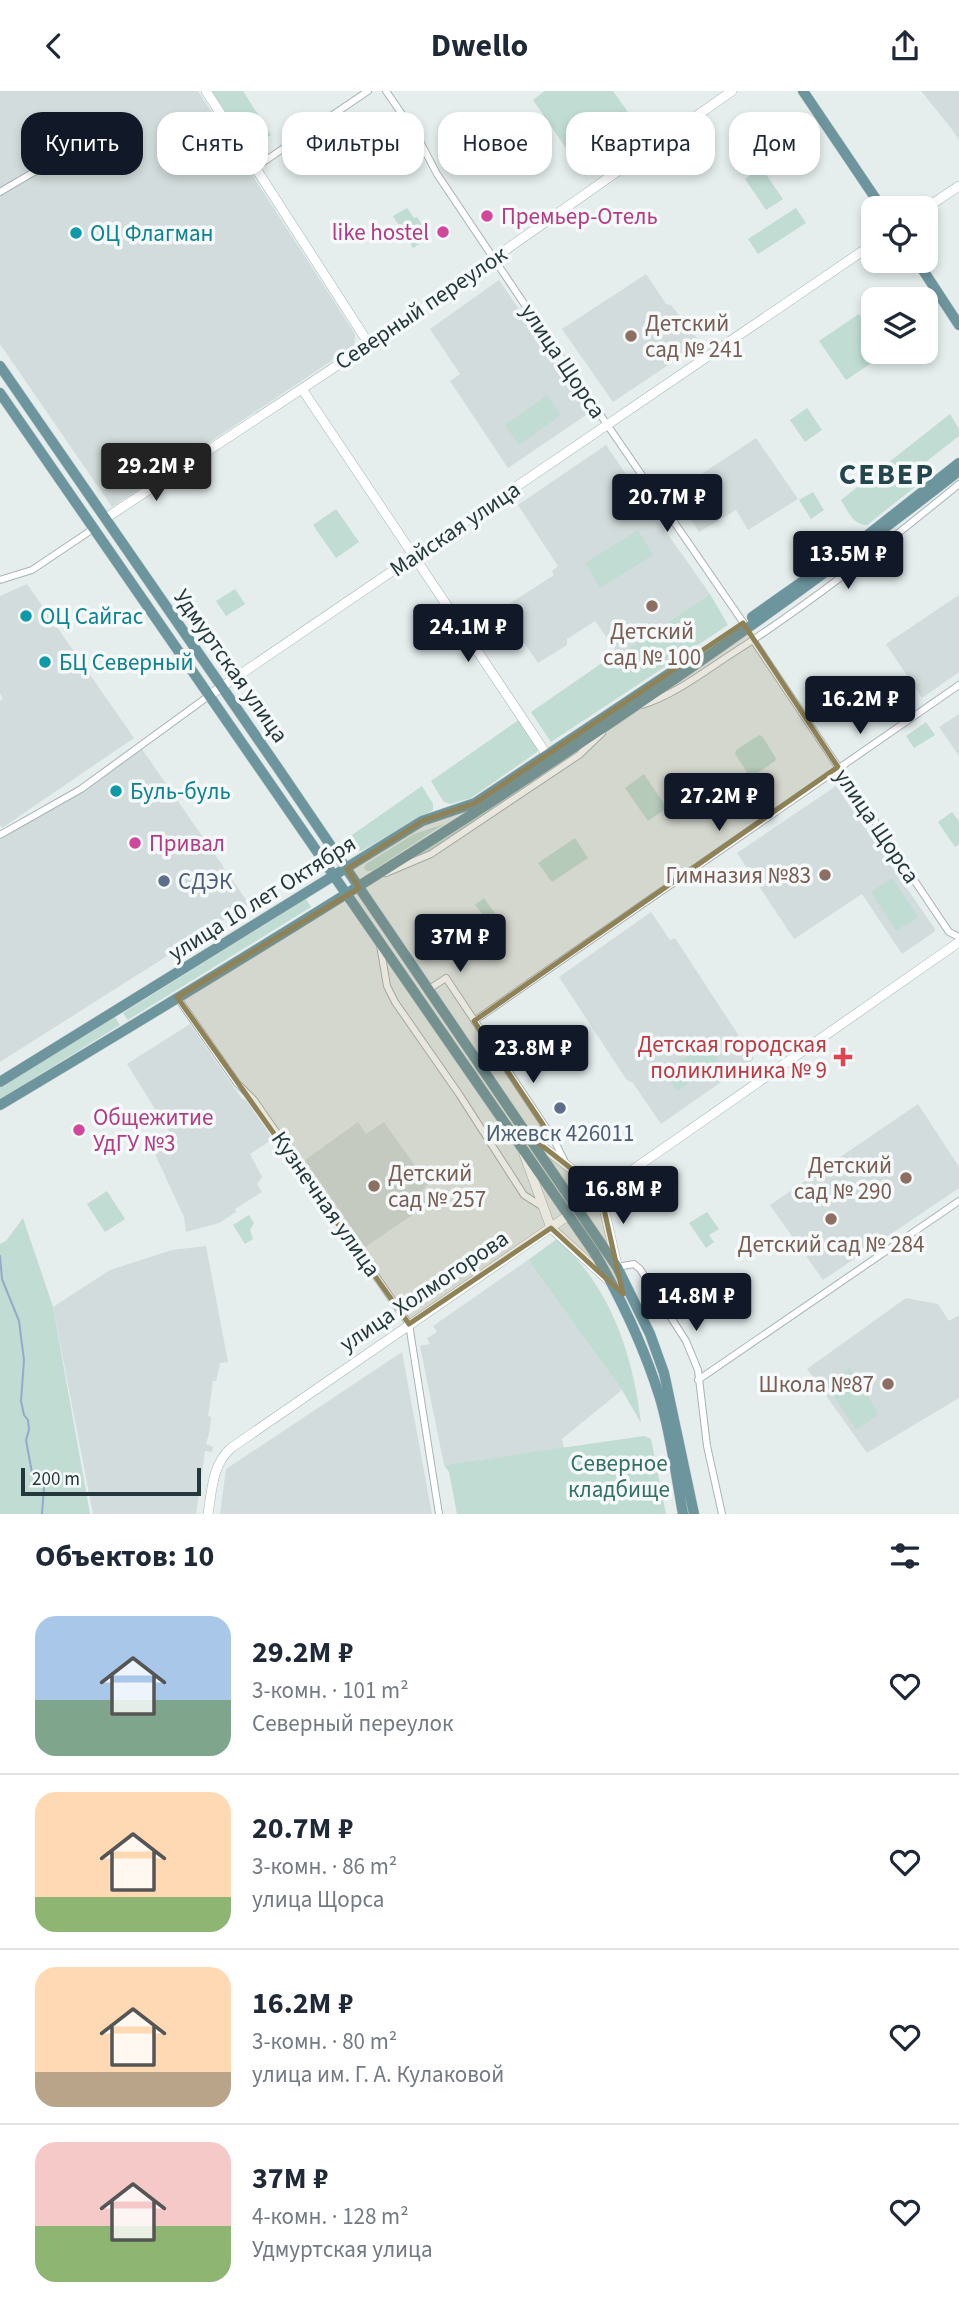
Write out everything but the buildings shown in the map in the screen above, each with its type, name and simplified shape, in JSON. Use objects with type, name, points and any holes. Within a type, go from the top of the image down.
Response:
[{"type":"main road","points":[[803,91],[874,196]]},
{"type":"main road","points":[[924,273],[959,325]]},
{"type":"main road","name":"Удмуртская улица","points":[[0,366],[347,869],[617,1267],[650,1334],[664,1373],[694,1514]]},
{"type":"main road","name":"Удмуртская улица","points":[[0,393],[569,1215],[612,1284],[632,1323],[660,1401],[683,1514]]},
{"type":"main road","name":"улица 10 лет Октября","points":[[0,1082],[422,821],[475,803],[625,711],[860,541],[959,463]]},
{"type":"main road","name":"улица 10 лет Октября","points":[[0,1105],[348,895],[857,550],[959,471]]},
{"type":"main road","points":[[191,669],[200,668],[203,659]]},
{"type":"main road","name":"улица Холмогорова","points":[[569,1215],[578,1207]]},
{"type":"street","points":[[206,91],[220,112]]},
{"type":"street","points":[[268,159],[368,91]]},
{"type":"street","name":"улица Щорса","points":[[386,91],[494,259],[745,626]]},
{"type":"street","name":"Северный переулок","points":[[106,518],[494,259],[732,91]]},
{"type":"street","points":[[0,192],[28,175]]},
{"type":"street","points":[[261,175],[369,344]]},
{"type":"street","points":[[938,200],[959,186]]},
{"type":"street","name":"Майская улица","points":[[0,835],[81,789],[210,695],[861,252]]},
{"type":"street","points":[[302,389],[549,758]]},
{"type":"street","name":"улица 10 лет Октября","points":[[371,879],[431,854],[579,755],[625,711],[668,695],[753,640],[840,580],[959,484]]},
{"type":"street","points":[[0,580],[32,570],[93,529]]},
{"type":"street","name":"улица Щорса","points":[[753,640],[958,942]]},
{"type":"street","points":[[474,1021],[959,685]]},
{"type":"street","name":"Удмуртская улица","points":[[379,939],[387,986],[395,1002],[524,1195],[543,1207]]},
{"type":"street","name":"улица Холмогорова","points":[[578,1207],[958,942]]},
{"type":"street","points":[[429,989],[446,978],[548,1132],[565,1164]]},
{"type":"street","name":"Кузнечная улица","points":[[177,997],[237,1083],[254,1100],[410,1324],[439,1514]]},
{"type":"street","points":[[529,1135],[541,1138],[548,1132]]},
{"type":"street","points":[[529,1135],[600,1191],[617,1267],[634,1264],[645,1276],[686,1341],[698,1370],[707,1446],[722,1514]]},
{"type":"street","points":[[519,1143],[551,1228],[612,1284]]},
{"type":"street","points":[[698,1381],[959,1201]]},
{"type":"street","name":"улица Холмогорова","points":[[208,1514],[215,1471],[221,1457],[259,1428],[569,1215]]},
{"type":"highlighted area","points":[[743,623],[838,767],[474,1021],[548,1132],[536,1141],[600,1191],[623,1294],[551,1228],[409,1324],[177,997],[359,888],[347,869],[422,821],[475,803]]},
{"type":"shaded area","points":[[0,91],[198,91],[212,112],[157,112],[157,175],[252,175],[355,334],[354,346],[112,507],[0,344]]},
{"type":"shaded area","points":[[921,91],[959,91],[959,140],[951,128]]},
{"type":"shaded area","name":"Детский сад № 241","points":[[646,274],[666,304],[671,305],[701,343],[613,402],[562,329]]},
{"type":"shaded area","points":[[499,280],[589,413],[508,468],[450,381],[460,374],[430,329]]},
{"type":"shaded area","points":[[756,438],[798,499],[748,530],[736,510],[699,532],[673,493]]},
{"type":"shaded area","points":[[606,445],[634,486],[626,492],[631,501],[640,495],[710,594],[620,656],[595,621],[567,639],[567,645],[538,663],[508,619],[509,604],[554,575],[552,571],[558,566],[518,505]]},
{"type":"shaded area","points":[[27,584],[134,738],[2,828],[0,701],[3,699],[0,693],[0,596]]},
{"type":"shaded area","points":[[959,595],[959,672],[922,698],[886,644]]},
{"type":"shaded area","points":[[959,714],[959,756],[939,727]]},
{"type":"shaded area","points":[[142,749],[249,904],[0,1062],[0,840],[83,791]]},
{"type":"shaded area","name":"Гимназия №83","points":[[836,786],[935,929],[902,954],[862,894],[794,939],[737,853]]},
{"type":"shaded area","points":[[651,912],[670,940],[675,938],[754,1059],[661,1124],[633,1083],[626,1079],[559,977]]},
{"type":"shaded area","points":[[190,1024],[273,1139],[250,1154],[262,1177],[257,1184],[262,1192],[219,1223],[186,1232],[184,1217],[155,1154],[175,1141],[127,1064]]},
{"type":"shaded area","points":[[918,1104],[959,1167],[959,1188],[823,1280],[770,1205]]},
{"type":"shaded area","name":"Детский сад № 257","points":[[358,1122],[366,1134],[384,1122],[428,1184],[422,1191],[429,1204],[365,1247],[305,1160]]},
{"type":"shaded area","points":[[206,1246],[228,1362],[220,1363],[216,1381],[213,1381],[206,1444],[213,1447],[212,1452],[205,1451],[196,1514],[93,1514],[53,1307],[110,1270],[172,1250]]},
{"type":"shaded area","points":[[528,1260],[622,1390],[562,1439],[564,1448],[444,1465],[420,1346],[430,1344],[427,1338],[437,1332],[433,1326]]},
{"type":"shaded area","name":"Школа №87","points":[[906,1298],[938,1304],[949,1321],[959,1315],[959,1398],[867,1453],[807,1369]]},
{"type":"shaded area","points":[[402,1352],[432,1514],[220,1514],[226,1469]]},
{"type":"green space","points":[[212,91],[243,91],[256,112],[225,112]]},
{"type":"green space","points":[[545,91],[613,91],[628,112],[566,112],[566,148],[552,128],[552,112],[541,112],[533,100]]},
{"type":"green space","points":[[750,175],[766,175],[783,199],[766,210],[745,179]]},
{"type":"green space","points":[[407,208],[414,218],[417,217],[430,237],[413,248],[393,216]]},
{"type":"green space","points":[[796,208],[806,223],[758,254],[748,239]]},
{"type":"green space","points":[[859,314],[861,364],[870,364],[846,380],[819,341]]},
{"type":"green space","points":[[547,395],[561,415],[519,445],[505,425]]},
{"type":"green space","points":[[807,408],[822,430],[805,442],[790,420]]},
{"type":"green space","points":[[950,414],[959,429],[959,436],[904,479],[915,487],[867,525],[854,520],[841,500]]},
{"type":"green space","points":[[813,492],[824,510],[811,519],[799,500]]},
{"type":"green space","points":[[336,509],[359,542],[336,558],[313,525]]},
{"type":"green space","points":[[638,530],[653,555],[600,588],[585,563]]},
{"type":"green space","points":[[235,589],[245,604],[226,616],[216,601]]},
{"type":"green space","points":[[710,594],[728,625],[551,742],[531,712],[618,652],[620,655]]},
{"type":"green space","points":[[520,719],[538,746],[537,752],[471,798],[450,804],[443,801],[431,781]]},
{"type":"green space","points":[[926,722],[935,735],[914,748],[906,736]]},
{"type":"green space","points":[[600,732],[575,754],[427,855],[408,861]]},
{"type":"green space","points":[[759,735],[776,758],[753,776],[749,775],[735,754],[736,750]]},
{"type":"green space","points":[[644,774],[667,808],[648,821],[625,788]]},
{"type":"green space","points":[[422,786],[433,804],[433,810],[361,851],[350,851],[342,842]]},
{"type":"green space","points":[[952,812],[959,821],[959,844],[955,847],[938,822]]},
{"type":"green space","points":[[444,824],[372,871],[364,868],[366,864],[414,834]]},
{"type":"green space","points":[[575,838],[588,858],[552,882],[538,863]]},
{"type":"green space","points":[[892,878],[918,917],[896,931],[871,892]]},
{"type":"green space","points":[[484,898],[503,925],[496,931],[475,905]]},
{"type":"green space","points":[[306,899],[311,907],[128,1020],[123,1013]]},
{"type":"green space","points":[[115,1017],[120,1025],[0,1099],[0,1088]]},
{"type":"green space","points":[[707,1043],[720,1062],[677,1091],[663,1072]]},
{"type":"green space","points":[[107,1191],[125,1219],[105,1232],[87,1204]]},
{"type":"green space","points":[[707,1212],[719,1229],[709,1235],[714,1242],[706,1248],[689,1223]]},
{"type":"green space","points":[[249,1215],[254,1223],[250,1230],[253,1239],[245,1244],[233,1225]]},
{"type":"green space","points":[[23,1218],[53,1307],[90,1514],[0,1514],[0,1244],[6,1241]]},
{"type":"green space","points":[[557,1239],[591,1278],[616,1323],[632,1372],[641,1423],[622,1390],[528,1260]]},
{"type":"green space","points":[[850,1368],[879,1414],[856,1430],[826,1384]]},
{"type":"green space","name":"Северное кладбище","points":[[644,1436],[651,1439],[666,1514],[457,1514],[449,1472],[444,1465]]},
{"type":"waterway","points":[[0,1256],[2,1279],[19,1321],[24,1360],[21,1401],[28,1420],[26,1440],[32,1473],[44,1487],[42,1514]]},
{"type":"place","name":"Премьер-Отель","points":[[487,216]]},
{"type":"place","name":"like hostel","points":[[443,232]]},
{"type":"place","name":"ОЦ Флагман","points":[[76,233]]},
{"type":"place","name":"Детский сад № 241","points":[[631,336]]},
{"type":"place","name":"Детский сад № 100","points":[[652,606]]},
{"type":"place","name":"ОЦ Сайгас","points":[[26,616]]},
{"type":"place","name":"БЦ Северный","points":[[45,662]]},
{"type":"place","name":"Буль-буль","points":[[116,791]]},
{"type":"place","name":"Привал","points":[[135,843]]},
{"type":"place","name":"Гимназия №83","points":[[825,875]]},
{"type":"place","name":"СДЭК","points":[[164,881]]},
{"type":"place","name":"Детская городская поликлиника № 9","points":[[843,1057]]},
{"type":"place","name":"Ижевск 426011","points":[[560,1108]]},
{"type":"place","name":"Общежитие УдГУ №3","points":[[79,1130]]},
{"type":"place","name":"Детский сад № 290","points":[[906,1178]]},
{"type":"place","name":"Детский сад № 257","points":[[374,1186]]},
{"type":"place","name":"Детский сад № 284","points":[[831,1219]]},
{"type":"place","name":"Школа №87","points":[[888,1384]]},
{"type":"district","name":"СЕВЕР","points":[[887,474]]}]
